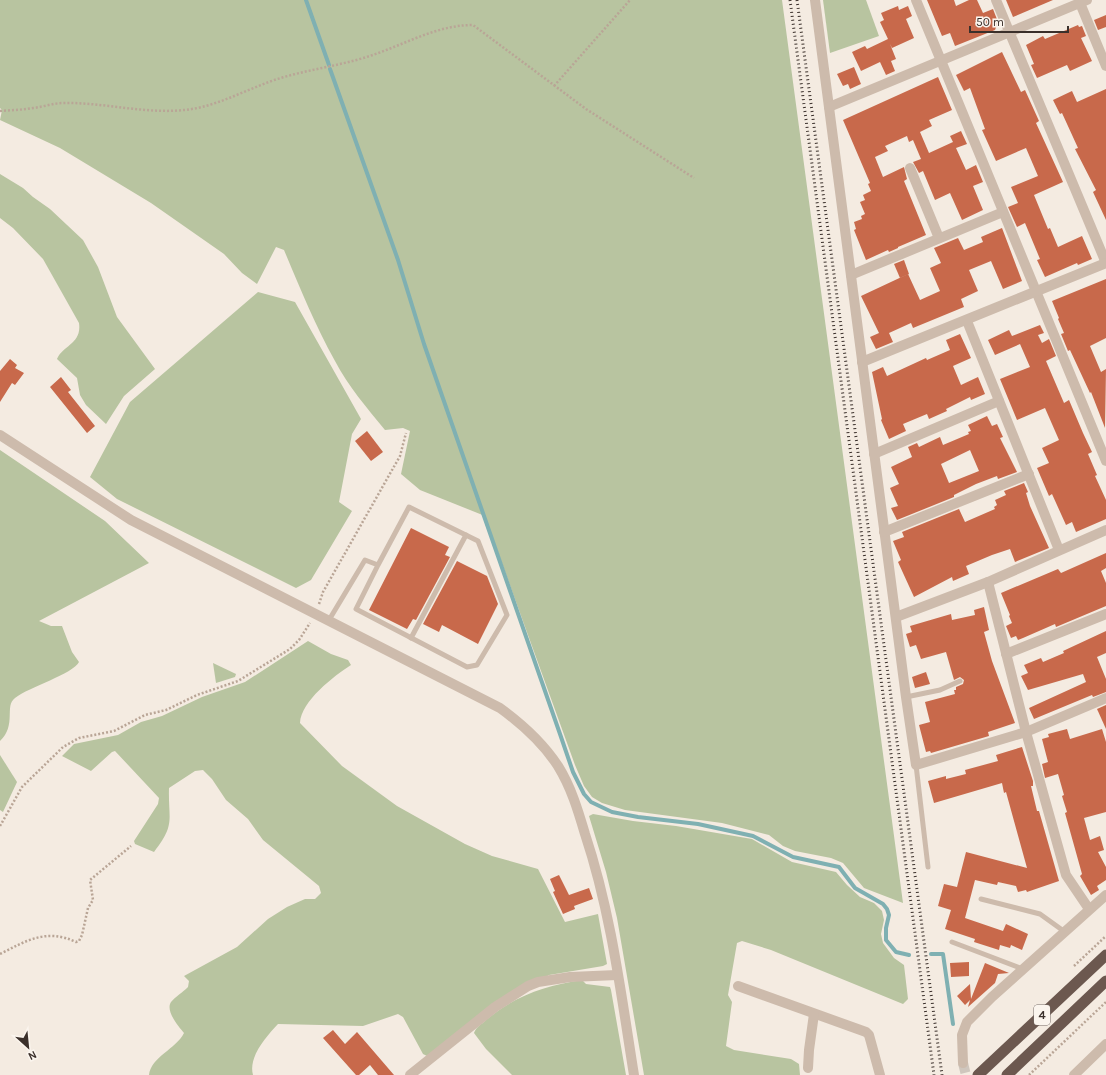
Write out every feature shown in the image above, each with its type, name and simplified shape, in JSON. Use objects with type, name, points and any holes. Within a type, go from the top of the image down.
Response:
[{"type":"highway","name":"4","points":[[978,1075],[1106,955]]},
{"type":"highway","name":"4","points":[[1006,1075],[1106,981]]},
{"type":"street","points":[[815,0],[884,532],[916,765],[1026,732],[1106,698]]},
{"type":"street","points":[[916,0],[1106,462]]},
{"type":"street","points":[[862,362],[967,321],[1106,263],[996,0]]},
{"type":"street","points":[[829,107],[1082,1],[1106,66]]},
{"type":"street","points":[[910,168],[939,238]]},
{"type":"street","points":[[851,275],[1003,212]]},
{"type":"street","points":[[967,321],[1059,550]]},
{"type":"street","points":[[874,454],[999,401]]},
{"type":"street","points":[[0,436],[131,520],[500,708],[526,729],[549,754],[570,789],[596,867],[605,903],[634,1075]]},
{"type":"street","points":[[884,532],[1029,474]]},
{"type":"street","points":[[896,617],[988,582],[1106,530]]},
{"type":"street","points":[[988,582],[1026,732],[1066,875],[1089,909]]},
{"type":"street","points":[[1006,654],[1106,614]]},
{"type":"street","points":[[963,1063],[962,1035],[967,1022],[992,996],[1106,895]]},
{"type":"street","points":[[410,1075],[500,1003],[528,986],[538,982],[570,977],[617,974]]},
{"type":"street","points":[[738,986],[866,1032],[869,1035],[880,1075]]},
{"type":"street","points":[[808,1068],[808,1050],[814,1014]]},
{"type":"street","points":[[1074,1075],[1106,1044]]},
{"type":"lane","points":[[410,506],[466,536],[478,541],[507,615],[477,665],[467,667],[356,609],[410,506]]},
{"type":"lane","points":[[412,638],[466,536]]},
{"type":"lane","points":[[329,620],[365,560],[378,565]]},
{"type":"lane","points":[[906,697],[940,690],[960,681]]},
{"type":"lane","points":[[916,765],[928,867]]},
{"type":"lane","points":[[981,899],[1040,914],[1065,932]]},
{"type":"lane","points":[[952,942],[1023,969]]},
{"type":"path","points":[[554,86],[630,0]]},
{"type":"path","points":[[0,111],[31,109],[62,103],[180,111],[225,101],[282,77],[353,61],[381,52],[437,30],[462,25],[473,25],[592,113],[694,178]]},
{"type":"path","points":[[0,826],[22,787],[63,747],[79,738],[114,732],[145,715],[166,710],[197,695],[238,681],[290,649],[305,632],[316,613],[323,592],[400,456],[406,434]]},
{"type":"path","points":[[0,954],[42,936],[54,935],[76,942],[79,941],[82,935],[88,908],[93,900],[90,880],[131,846]]},
{"type":"path","points":[[1029,1075],[1106,1002]]},
{"type":"green space","points":[[0,0],[782,0],[903,903],[864,888],[843,863],[831,858],[795,851],[783,846],[769,835],[722,823],[625,810],[602,803],[592,797],[584,786],[575,765],[485,516],[420,490],[401,474],[410,431],[403,428],[385,430],[352,388],[340,370],[321,334],[284,250],[276,247],[257,284],[242,273],[224,254],[151,203],[60,148],[0,120],[2,110],[0,108]]},
{"type":"green space","points":[[823,0],[866,0],[879,36],[830,53]]},
{"type":"green space","points":[[0,174],[23,188],[50,209],[83,240],[98,267],[117,317],[155,369],[124,396],[106,424],[86,405],[80,395],[77,378],[57,359],[63,350],[78,336],[79,323],[43,259],[13,228],[0,218]]},
{"type":"green space","points":[[258,292],[295,302],[361,419],[352,434],[339,502],[352,511],[311,580],[296,588],[117,499],[90,477],[130,402]]},
{"type":"green space","points":[[0,450],[105,521],[149,563],[39,621],[51,626],[62,626],[72,652],[79,662],[75,667],[60,676],[30,689],[12,701],[10,706],[8,729],[0,741]]},
{"type":"green space","points":[[308,641],[331,654],[348,660],[351,665],[328,682],[312,698],[306,706],[300,723],[342,766],[397,806],[465,844],[492,856],[538,869],[565,922],[598,914],[607,964],[603,966],[549,975],[427,1056],[423,1054],[403,1017],[398,1014],[363,1026],[278,1024],[263,1041],[256,1054],[252,1068],[253,1075],[149,1075],[154,1063],[180,1039],[184,1033],[173,1019],[170,1006],[171,1002],[188,987],[189,981],[184,976],[237,947],[268,919],[287,907],[305,899],[315,899],[321,893],[319,886],[263,840],[248,819],[226,800],[212,779],[203,770],[195,771],[169,788],[170,815],[168,828],[161,843],[154,852],[135,844],[134,841],[158,804],[159,798],[115,751],[91,771],[62,756],[74,744],[118,735],[141,722],[162,716],[202,697],[245,682]]},
{"type":"green space","points":[[213,663],[236,674],[235,677],[216,683]]},
{"type":"green space","points":[[0,755],[17,782],[3,812],[0,810]]},
{"type":"green space","points":[[593,814],[752,839],[792,862],[836,872],[860,897],[874,903],[882,911],[884,920],[881,934],[883,943],[894,958],[904,965],[908,999],[903,1004],[771,950],[742,941],[737,943],[728,995],[732,1002],[726,1046],[734,1050],[791,1059],[799,1064],[800,1075],[644,1075],[617,918],[606,872],[589,816]]},
{"type":"green space","points":[[582,980],[586,984],[610,987],[626,1075],[512,1075],[486,1049],[474,1033],[479,1026],[497,1011],[520,998],[556,985]]},
{"type":"building","points":[[927,0],[954,0],[956,6],[969,0],[977,0],[983,13],[993,9],[998,22],[995,30],[955,46],[950,33],[942,36]]},
{"type":"building","points":[[1006,0],[1053,0],[1013,17]]},
{"type":"building","points":[[898,6],[899,10],[908,6],[912,16],[906,19],[914,38],[892,48],[890,44],[896,59],[891,61],[895,71],[886,75],[880,62],[861,71],[852,52],[865,46],[867,49],[888,39],[880,22],[884,20],[881,13]]},
{"type":"building","points":[[1106,15],[1106,27],[1098,30],[1094,20]]},
{"type":"building","points":[[1078,25],[1079,27],[1082,26],[1086,36],[1081,38],[1092,61],[1070,71],[1067,65],[1037,78],[1031,65],[1034,64],[1026,45],[1043,36],[1045,39]]},
{"type":"building","points":[[1002,52],[1021,92],[1025,90],[1039,121],[1036,123],[1063,182],[1034,195],[1048,229],[1050,228],[1058,247],[1082,236],[1092,259],[1078,265],[1077,263],[1045,277],[1037,260],[1040,259],[1025,223],[1017,227],[1008,207],[1018,203],[1011,187],[1038,176],[1026,148],[996,161],[982,130],[985,129],[970,88],[964,91],[956,75]]},
{"type":"building","points":[[854,67],[861,84],[850,89],[848,84],[843,86],[837,74]]},
{"type":"building","points":[[938,77],[952,110],[929,120],[932,126],[920,132],[929,153],[953,142],[950,136],[961,131],[967,144],[956,148],[966,170],[976,165],[983,182],[973,186],[983,210],[962,220],[950,193],[935,200],[923,171],[919,173],[913,162],[921,159],[913,140],[909,142],[907,136],[885,146],[888,151],[875,157],[883,177],[904,167],[907,179],[904,181],[926,235],[889,252],[888,250],[866,260],[854,230],[856,229],[854,222],[862,219],[861,216],[865,214],[860,202],[865,200],[863,195],[871,191],[868,184],[870,183],[843,120]]},
{"type":"building","points":[[1106,89],[1106,220],[1093,192],[1096,190],[1075,149],[1078,148],[1062,113],[1060,114],[1053,100],[1072,91],[1077,102]]},
{"type":"building","points":[[1002,228],[1022,281],[1003,289],[991,261],[969,270],[978,291],[961,299],[964,307],[913,328],[911,323],[889,333],[893,342],[876,349],[870,337],[879,333],[861,296],[908,274],[920,300],[940,291],[930,268],[941,263],[934,248],[958,238],[964,250],[983,242],[981,237]]},
{"type":"building","points":[[904,260],[909,274],[900,278],[894,264]]},
{"type":"building","points":[[1106,279],[1106,338],[1090,346],[1101,372],[1106,369],[1105,428],[1091,392],[1090,393],[1070,350],[1068,351],[1061,334],[1064,333],[1052,301]]},
{"type":"building","points":[[1040,325],[1044,333],[1038,335],[1042,343],[1049,339],[1056,356],[1046,361],[1064,403],[1069,400],[1092,452],[1088,454],[1097,475],[1095,476],[1106,500],[1106,519],[1076,532],[1072,522],[1066,525],[1052,494],[1049,496],[1037,468],[1049,463],[1042,448],[1059,440],[1045,408],[1017,420],[1000,379],[1030,367],[1020,344],[995,355],[988,340],[1009,330],[1012,336]]},
{"type":"building","points":[[960,334],[971,358],[953,366],[961,385],[978,377],[985,394],[971,400],[970,397],[946,409],[947,411],[929,419],[927,414],[903,424],[906,431],[889,439],[881,420],[872,372],[883,367],[887,376],[926,358],[927,360],[950,350],[946,340]]},
{"type":"building","points":[[10,359],[17,365],[15,368],[24,373],[15,385],[12,383],[0,402],[0,371]]},
{"type":"building","points":[[61,377],[71,390],[68,392],[95,426],[87,433],[50,387]]},
{"type":"building","points":[[987,416],[992,426],[997,424],[1003,437],[1000,438],[1017,472],[998,479],[997,476],[976,484],[954,495],[954,497],[897,520],[891,508],[898,506],[890,488],[899,484],[891,467],[912,457],[908,447],[917,443],[919,447],[940,437],[943,445],[969,434],[968,432],[971,431],[968,425]],"holes":[[[970,450],[979,471],[949,483],[941,464]]]},
{"type":"building","points":[[367,431],[383,452],[371,461],[355,441]]},
{"type":"building","points":[[1024,483],[1028,492],[1026,493],[1030,506],[1049,548],[1015,562],[1010,549],[992,555],[966,566],[969,574],[953,581],[952,577],[914,597],[898,562],[901,560],[893,541],[904,537],[902,532],[959,509],[965,522],[995,509],[994,507],[997,505],[995,500],[1006,495],[1004,491]]},
{"type":"building","points":[[411,528],[449,547],[445,555],[450,557],[416,620],[413,619],[407,629],[369,610]]},
{"type":"building","points":[[1106,553],[1106,568],[1101,571],[1106,583],[1106,606],[1056,627],[1055,624],[1018,640],[1016,636],[1011,638],[1006,626],[1012,623],[1001,593],[1058,569],[1061,573]]},
{"type":"building","points":[[457,561],[487,576],[498,604],[478,644],[442,625],[439,632],[423,624]]},
{"type":"building","points":[[984,607],[989,630],[984,632],[992,661],[1015,723],[988,732],[989,736],[931,753],[930,751],[926,752],[919,725],[930,722],[925,702],[955,694],[954,690],[956,690],[956,687],[963,684],[964,680],[960,677],[954,680],[946,652],[921,659],[916,645],[910,647],[906,634],[912,632],[910,626],[951,614],[952,620],[975,615],[974,610]]},
{"type":"building","points":[[1106,631],[1106,653],[1097,657],[1106,679],[1106,692],[1093,697],[1092,695],[1034,719],[1029,708],[1086,682],[1083,674],[1028,690],[1021,676],[1028,673],[1024,665],[1041,658],[1043,662]]},
{"type":"building","points":[[926,672],[930,684],[915,688],[912,677]]},
{"type":"building","points":[[1106,705],[1106,729],[1097,709]]},
{"type":"building","points":[[1067,729],[1070,739],[1102,729],[1106,742],[1106,812],[1084,818],[1090,840],[1100,836],[1104,850],[1098,852],[1106,867],[1106,880],[1097,886],[1099,890],[1091,895],[1080,876],[1082,874],[1065,813],[1067,812],[1062,796],[1064,795],[1058,774],[1045,778],[1042,764],[1048,762],[1042,739],[1049,737],[1048,734]]},
{"type":"building","points":[[1022,747],[1033,781],[1033,786],[1031,786],[1037,811],[1039,811],[1059,881],[1027,892],[1026,890],[1018,892],[1016,886],[998,882],[997,885],[975,880],[965,918],[1003,931],[1006,924],[1028,934],[1022,950],[1011,945],[1010,948],[1000,945],[999,950],[974,942],[975,939],[945,929],[951,910],[938,906],[944,884],[957,887],[966,852],[1027,868],[1006,792],[1004,793],[1002,783],[934,803],[928,781],[946,776],[946,779],[966,774],[965,770],[998,761],[996,755]]},
{"type":"building","points":[[559,875],[569,895],[589,888],[593,899],[574,906],[575,909],[563,914],[553,892],[555,891],[550,879]]},
{"type":"building","points":[[969,962],[969,976],[951,977],[950,963]]},
{"type":"building","points":[[985,963],[1009,973],[998,974],[995,983],[968,1007],[970,1000],[965,1005],[957,996],[970,984],[971,999]]},
{"type":"building","points":[[333,1030],[345,1044],[357,1032],[394,1075],[378,1075],[370,1065],[359,1075],[356,1075],[323,1038]]},
{"type":"waterway","points":[[306,0],[329,65]]},
{"type":"waterway","points":[[330,69],[398,260],[424,344],[573,772],[584,794],[591,802],[612,812],[638,817],[698,824],[753,836],[793,857],[839,867],[855,888],[883,904],[887,909],[889,915],[886,928],[886,940],[896,952],[909,955]]},
{"type":"waterway","points":[[931,954],[943,954],[953,1024]]},
{"type":"tunnel","points":[[963,1063],[966,1075]]},
{"type":"railway","points":[[790,0],[934,1075]]},
{"type":"railway","points":[[797,0],[942,1075]]}]
